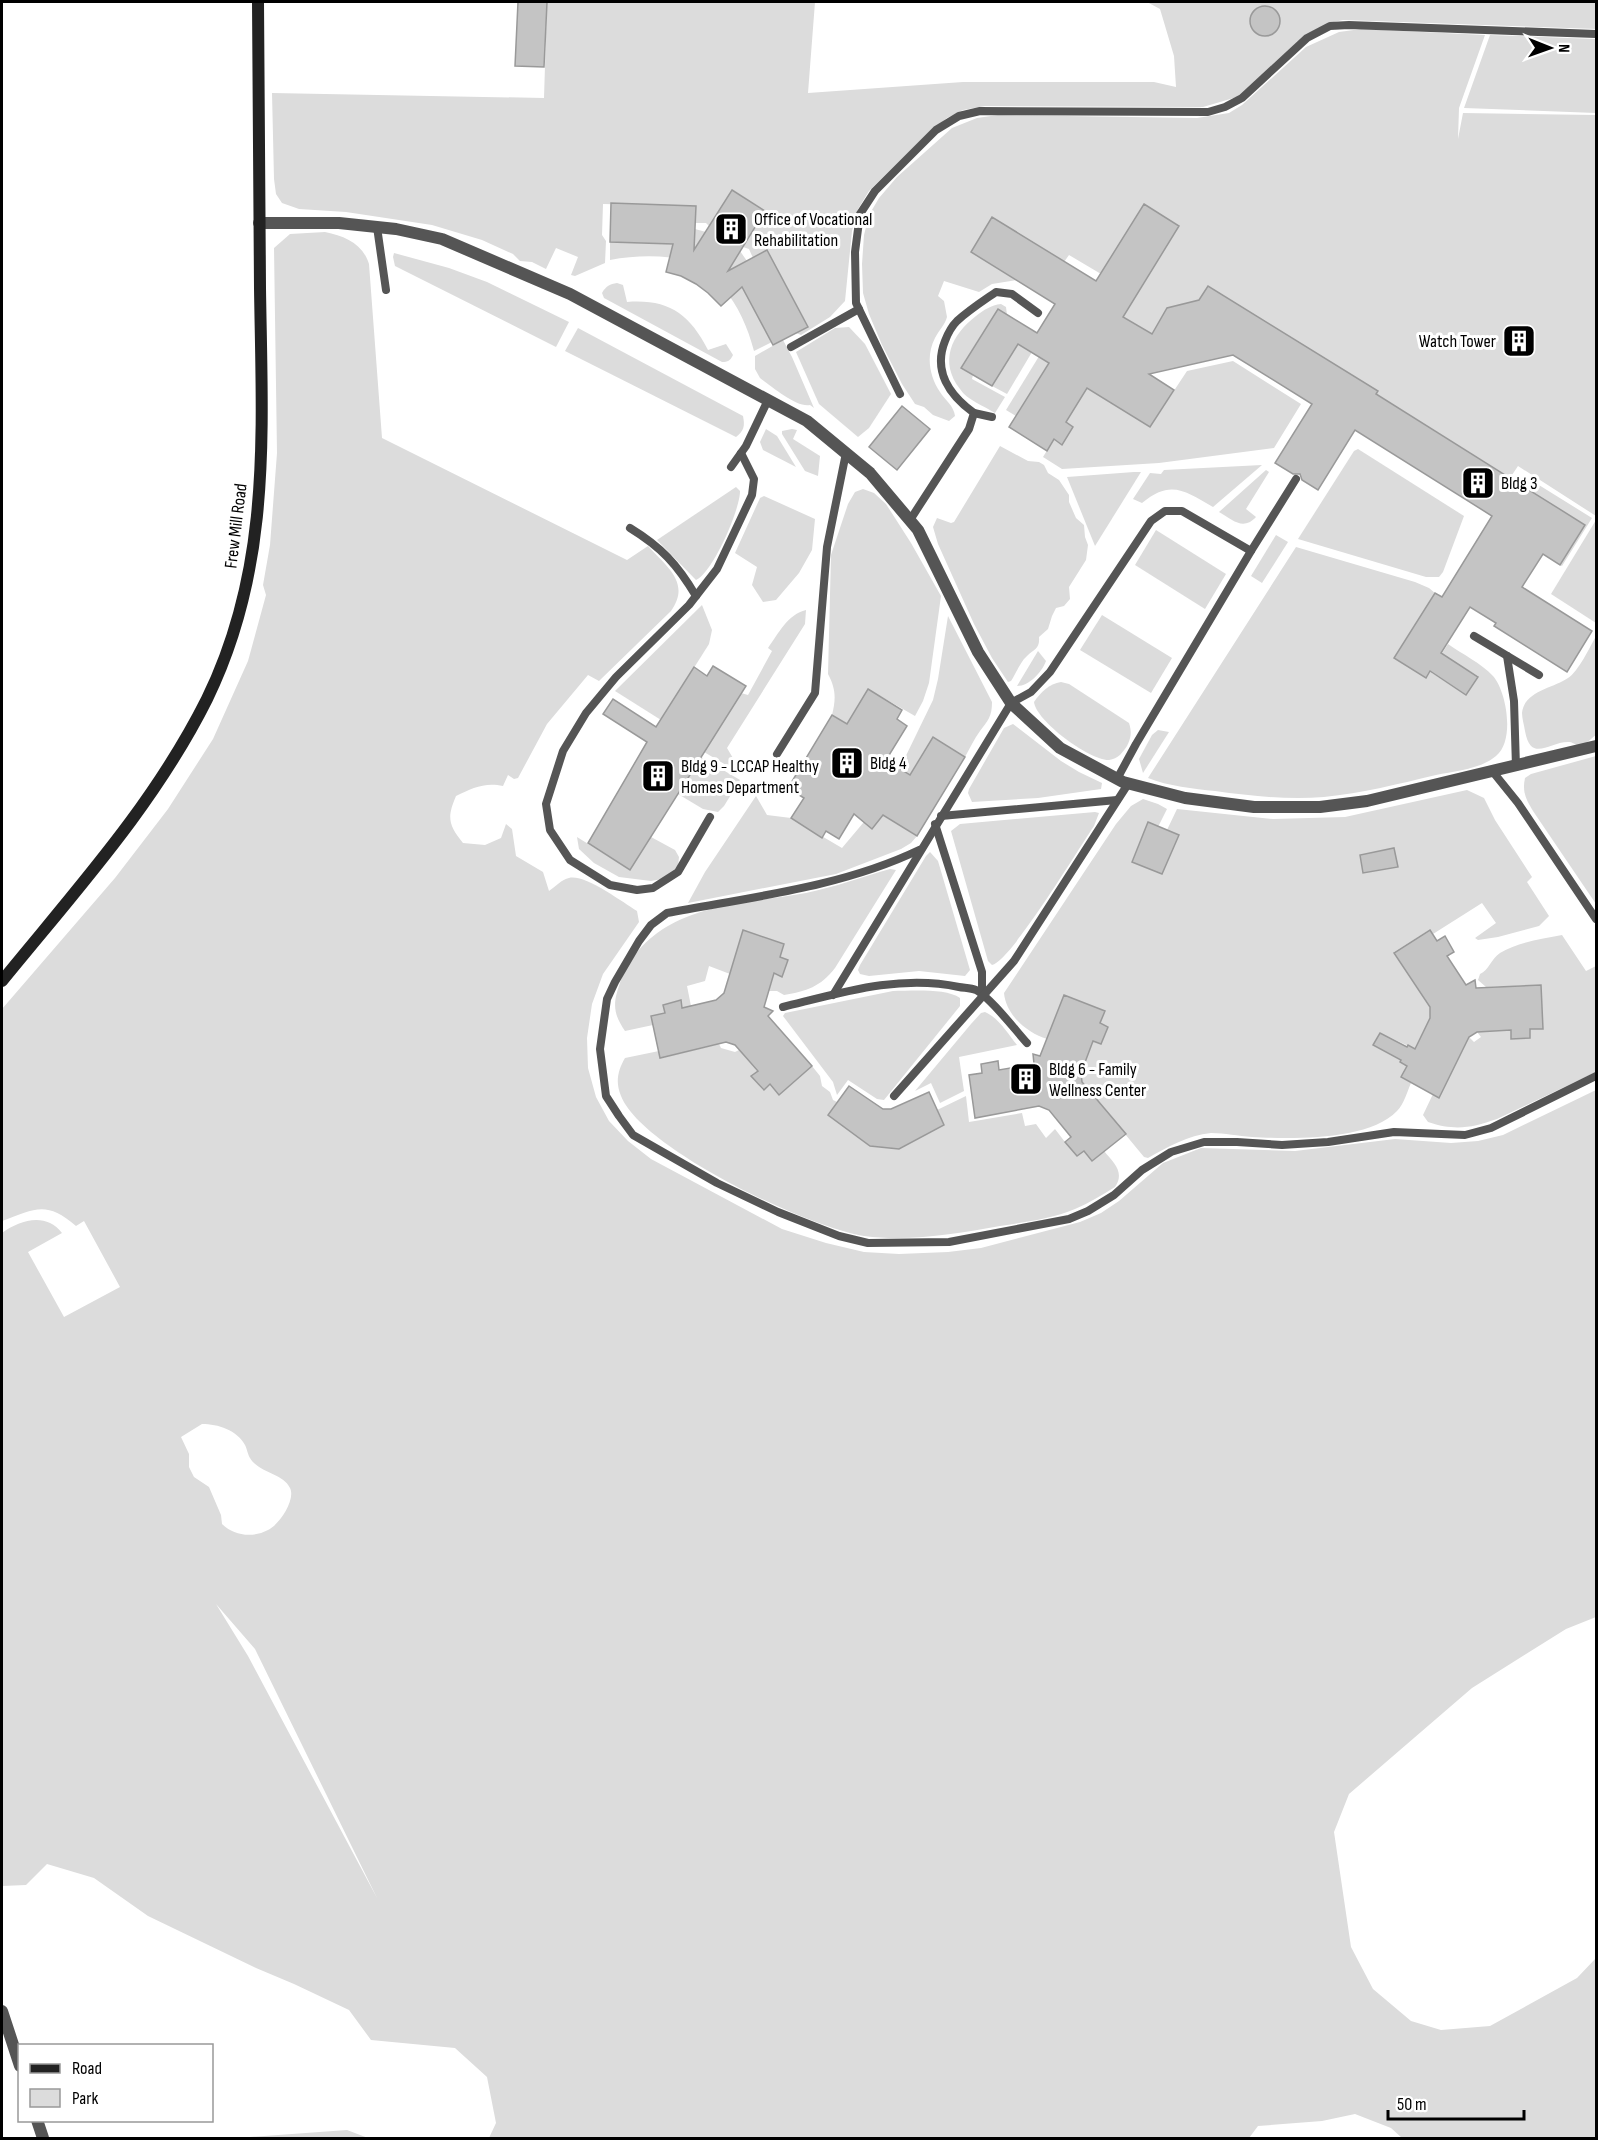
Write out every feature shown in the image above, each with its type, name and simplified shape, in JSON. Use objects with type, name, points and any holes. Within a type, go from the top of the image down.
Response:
[{"type":"street","name":"Frew Mill Road","points":[[2,981],[123,833],[155,790],[208,696],[227,651],[242,603],[253,555],[261,489],[258,2]]},
{"type":"street","points":[[259,223],[339,223],[377,227],[442,239],[570,294],[807,421],[870,473],[918,530],[978,652],[1011,703],[1060,748],[1122,782],[1185,798],[1254,807],[1320,807],[1367,801],[1596,746]]},
{"type":"street","points":[[2,2011],[18,2060]]},
{"type":"street","points":[[37,2122],[43,2139]]},
{"type":"lane","points":[[900,393],[856,303],[854,277],[856,234],[860,214],[875,191],[936,130],[959,116],[980,111],[1208,112],[1225,107],[1242,98],[1307,38],[1330,26],[1361,25],[1596,34]]},
{"type":"lane","points":[[377,227],[386,290]]},
{"type":"lane","points":[[993,417],[974,413],[960,403],[948,387],[941,371],[941,352],[949,332],[957,321],[996,292],[1012,294],[1038,313]]},
{"type":"lane","points":[[791,347],[859,309]]},
{"type":"lane","points":[[731,467],[747,446],[768,400]]},
{"type":"lane","points":[[910,520],[969,429],[974,413]]},
{"type":"lane","points":[[710,817],[678,872],[653,888],[637,891],[610,885],[570,860],[550,830],[546,804],[563,751],[586,713],[616,677],[696,596],[717,569],[752,495],[754,480],[741,453]]},
{"type":"lane","points":[[777,754],[814,693],[827,547],[846,453]]},
{"type":"lane","points":[[894,1096],[1014,961],[1118,801],[1122,782],[1136,744],[1296,479]]},
{"type":"lane","points":[[832,995],[1011,703],[1031,692],[1050,672],[1151,521],[1165,511],[1182,511],[1251,551]]},
{"type":"lane","points":[[630,528],[653,542],[681,571],[696,596]]},
{"type":"lane","points":[[1474,636],[1539,675]]},
{"type":"lane","points":[[1507,656],[1514,701],[1516,767]]},
{"type":"lane","points":[[1493,772],[1518,803],[1596,919]]},
{"type":"lane","points":[[941,816],[1118,801]]},
{"type":"lane","points":[[935,824],[982,972],[982,995]]},
{"type":"lane","points":[[919,850],[898,860],[837,879],[667,913],[651,925],[627,959],[607,999],[600,1048],[606,1096],[633,1135],[717,1183],[778,1212],[839,1236],[868,1243],[949,1242],[1069,1219],[1088,1211],[1114,1195],[1142,1170],[1171,1152],[1204,1142],[1282,1145],[1328,1142],[1394,1132],[1465,1135],[1491,1128],[1596,1076]]},
{"type":"lane","points":[[783,1007],[898,983],[951,985],[976,990],[1027,1043]]},
{"type":"green space","points":[[547,2],[815,2],[808,93],[963,82],[1154,82],[1176,87],[1174,56],[1160,9],[1147,2],[1596,2],[1596,29],[1343,20],[1329,23],[1306,34],[1237,97],[1203,107],[985,106],[963,110],[947,118],[930,131],[869,191],[858,209],[852,231],[845,301],[830,317],[801,335],[796,333],[808,326],[767,250],[753,258],[749,249],[743,247],[765,211],[733,190],[709,226],[706,223],[695,223],[696,206],[603,204],[602,235],[606,241],[605,263],[575,276],[571,275],[578,257],[556,248],[546,269],[532,262],[520,261],[513,254],[482,240],[432,225],[346,212],[299,209],[282,203],[276,194],[274,179],[272,93],[544,98]]},
{"type":"green space","points":[[1361,29],[1485,35],[1459,108],[1458,139],[1463,113],[1596,115],[1596,516],[1518,466],[1510,478],[1368,408],[1378,391],[1337,366],[1327,380],[1199,300],[1167,308],[1152,334],[1122,316],[1101,274],[1069,255],[1064,262],[992,218],[971,252],[1017,280],[992,284],[979,292],[944,281],[938,296],[944,301],[947,317],[932,345],[930,365],[936,386],[951,406],[955,416],[949,421],[915,404],[882,345],[869,314],[863,293],[864,235],[869,215],[879,198],[897,177],[952,128],[977,118],[998,115],[1197,118],[1229,113],[1242,105],[1306,47],[1339,32]]},
{"type":"green space","points":[[1490,35],[1596,39],[1596,113],[1464,108]]},
{"type":"green space","points":[[695,229],[706,232],[691,261],[651,256],[610,260],[610,242],[694,245]]},
{"type":"green space","points":[[325,232],[332,234],[358,246],[366,257],[369,264],[382,438],[627,560],[648,546],[669,568],[678,584],[677,601],[671,611],[599,681],[588,675],[547,724],[518,778],[514,779],[508,775],[503,786],[479,786],[456,796],[450,815],[454,831],[463,843],[485,845],[501,838],[506,824],[512,829],[516,856],[543,872],[549,891],[564,880],[576,878],[594,884],[637,911],[639,922],[603,974],[592,1004],[587,1038],[588,1068],[596,1097],[609,1121],[628,1141],[651,1159],[782,1229],[826,1243],[864,1252],[899,1254],[948,1252],[981,1248],[1080,1222],[1101,1213],[1119,1201],[1163,1163],[1201,1148],[1295,1151],[1395,1139],[1451,1143],[1478,1141],[1503,1135],[1596,1090],[1596,1617],[1566,1629],[1472,1688],[1349,1794],[1334,1832],[1351,1947],[1373,1989],[1411,2021],[1441,2030],[1490,2026],[1577,1978],[1596,1958],[1596,2138],[1402,2138],[1391,2128],[1355,2114],[1322,2121],[1258,2126],[1249,2138],[489,2138],[496,2123],[487,2077],[455,2048],[371,2040],[349,2010],[148,1916],[94,1878],[47,1864],[26,1885],[2,1886],[2,1233],[25,1222],[41,1220],[56,1226],[62,1233],[28,1252],[64,1317],[120,1287],[84,1221],[76,1226],[56,1213],[40,1209],[2,1221],[2,1009],[115,878],[168,809],[213,739],[248,661],[266,595],[263,585],[270,545],[277,453],[274,248],[290,234]],"holes":[[[202,1424],[221,1427],[237,1435],[254,1463],[287,1483],[291,1493],[289,1505],[272,1527],[262,1533],[250,1535],[232,1531],[222,1524],[221,1515],[209,1487],[194,1477],[189,1467],[189,1454],[181,1437]],[[216,1604],[255,1649],[377,1898],[248,1656]]]},
{"type":"green space","points":[[740,251],[747,261],[772,342],[754,351],[742,317],[723,288],[730,261]]},
{"type":"green space","points":[[394,253],[449,268],[487,282],[569,322],[556,347],[395,266]]},
{"type":"green space","points":[[617,283],[623,285],[627,302],[654,303],[676,311],[693,326],[708,350],[726,344],[732,357],[729,361],[722,362],[604,298],[602,293],[605,289]]},
{"type":"green space","points":[[1001,304],[1006,307],[1007,315],[998,309],[961,367],[973,375],[972,379],[1005,397],[995,413],[963,393],[954,379],[949,359],[954,340],[967,323],[985,310]]},
{"type":"green space","points":[[849,327],[865,344],[891,394],[869,428],[858,437],[819,404],[796,352],[835,328]]},
{"type":"green space","points":[[578,328],[743,416],[742,430],[736,437],[565,351]]},
{"type":"green space","points":[[783,340],[814,408],[784,396],[760,378],[755,369],[755,356]]},
{"type":"green space","points":[[1018,344],[1032,352],[1007,394],[992,386]]},
{"type":"green space","points":[[1041,353],[1051,359],[1016,416],[1006,410]]},
{"type":"green space","points":[[1233,361],[1301,404],[1274,448],[1159,463],[1062,469],[1043,457],[1054,439],[1062,444],[1073,427],[1066,422],[1077,372],[1090,390],[1150,427],[1187,371]]},
{"type":"green space","points":[[766,429],[777,436],[796,467],[763,450],[760,442]]},
{"type":"green space","points":[[797,430],[793,439],[820,456],[818,476],[805,471],[782,434],[782,431]]},
{"type":"green space","points":[[1000,446],[1028,461],[1039,462],[1044,465],[1048,473],[1059,480],[1069,495],[1069,502],[1076,518],[1084,525],[1088,545],[1086,560],[1069,587],[1070,599],[1064,606],[1056,608],[1048,629],[1039,637],[1037,646],[1008,682],[974,624],[938,544],[933,527],[937,518],[954,522]]},
{"type":"green space","points":[[1358,449],[1464,516],[1443,572],[1439,577],[1426,577],[1298,539],[1354,451]]},
{"type":"green space","points":[[1262,465],[1213,507],[1178,490],[1161,491],[1142,503],[1133,499],[1150,473],[1161,474],[1164,470]]},
{"type":"green space","points":[[1266,470],[1269,472],[1246,509],[1256,517],[1242,524],[1219,512]]},
{"type":"green space","points":[[1141,472],[1095,546],[1067,477]]},
{"type":"green space","points":[[1526,477],[1592,518],[1562,566],[1560,565],[1584,525],[1521,485]]},
{"type":"green space","points":[[736,487],[740,491],[739,500],[731,525],[710,565],[696,580],[657,540]]},
{"type":"green space","points":[[863,489],[874,493],[886,504],[941,596],[929,683],[915,716],[868,689],[847,724],[832,715],[834,694],[833,684],[828,674],[831,555],[848,504],[855,492]]},
{"type":"green space","points":[[764,496],[815,519],[812,550],[799,573],[776,600],[763,602],[752,585],[757,567],[735,553],[760,498]]},
{"type":"green space","points":[[1596,520],[1596,623],[1551,594]]},
{"type":"green space","points":[[1156,530],[1226,574],[1205,609],[1135,565]]},
{"type":"green space","points":[[1276,535],[1288,542],[1262,583],[1251,576]]},
{"type":"green space","points":[[1296,547],[1429,588],[1435,593],[1394,658],[1426,678],[1448,644],[1493,676],[1498,683],[1505,704],[1506,739],[1496,756],[1468,769],[1380,788],[1324,797],[1283,798],[1190,788],[1148,778]],"holes":[[[1443,655],[1478,676],[1466,695],[1432,673]]]},
{"type":"green space","points":[[702,605],[712,630],[709,644],[661,720],[615,691]]},
{"type":"green space","points":[[806,610],[805,624],[727,748],[743,775],[704,752],[741,693],[748,695],[772,651],[768,648],[780,631],[789,620]]},
{"type":"green space","points":[[1102,615],[1172,658],[1151,693],[1080,650]]},
{"type":"green space","points":[[948,616],[992,702],[991,711],[965,757],[933,737],[910,774],[900,768],[933,700]]},
{"type":"green space","points":[[1596,636],[1596,735],[1580,745],[1569,742],[1537,749],[1528,741],[1522,713],[1524,706],[1540,691],[1572,675]]},
{"type":"green space","points":[[1038,651],[1046,661],[1044,665],[1030,681],[1017,686]]},
{"type":"green space","points":[[1061,682],[1069,684],[1129,723],[1131,732],[1129,740],[1118,757],[1109,760],[1100,759],[1077,747],[1054,729],[1037,710],[1034,702],[1039,695]]},
{"type":"green space","points":[[1013,724],[1061,761],[1102,783],[1101,789],[1038,798],[972,802],[968,793],[969,789],[1004,728]]},
{"type":"green space","points":[[1158,730],[1169,732],[1143,773],[1139,759],[1152,735]]},
{"type":"green space","points":[[1596,756],[1596,904],[1533,811],[1524,787],[1525,778],[1531,774]]},
{"type":"green space","points":[[701,757],[740,780],[718,812],[703,809],[678,794]]},
{"type":"green space","points":[[1467,790],[1484,798],[1495,820],[1532,877],[1527,882],[1549,916],[1539,926],[1478,940],[1475,938],[1496,923],[1482,903],[1433,934],[1429,930],[1394,952],[1430,1007],[1430,1018],[1415,1049],[1380,1033],[1373,1045],[1401,1059],[1400,1062],[1407,1066],[1401,1077],[1411,1083],[1397,1111],[1384,1121],[1349,1133],[1307,1138],[1203,1134],[1178,1142],[1148,1158],[1144,1157],[1082,1082],[1081,1073],[1093,1041],[1101,1044],[1108,1027],[1100,1023],[1104,1011],[1064,995],[1047,1039],[1025,1028],[1013,1016],[1004,993],[1116,824],[1131,806],[1143,799],[1167,809],[1158,827],[1148,823],[1132,861],[1162,874],[1178,836],[1167,830],[1177,809],[1273,819],[1345,817]],"holes":[[[1394,848],[1397,867],[1363,873],[1360,855]]]},
{"type":"green space","points":[[756,796],[767,815],[791,818],[842,848],[874,810],[917,836],[901,849],[836,874],[688,903],[705,872]]},
{"type":"green space","points":[[1099,813],[1094,826],[1029,925],[1014,945],[992,965],[988,961],[951,831],[960,824]]},
{"type":"green space","points":[[577,837],[630,870],[651,837],[675,850],[679,857],[678,866],[662,879],[651,881],[619,877],[594,863],[579,849]]},
{"type":"green space","points":[[930,852],[938,861],[970,970],[965,976],[919,971],[869,976],[860,974],[858,970],[860,965]]},
{"type":"green space","points":[[890,869],[896,870],[835,968],[818,984],[806,990],[784,995],[777,991],[769,991],[774,973],[782,976],[788,960],[780,957],[743,930],[730,974],[709,966],[705,981],[687,986],[691,1006],[682,1008],[680,1000],[663,1005],[665,1013],[652,1016],[653,1025],[625,1031],[615,1007],[621,980],[635,955],[653,936],[675,922],[700,912],[806,893]]},
{"type":"green space","points":[[1562,935],[1586,971],[1596,966],[1596,1072],[1488,1122],[1455,1127],[1428,1122],[1423,1115],[1433,1094],[1469,1037],[1474,1042],[1481,1037],[1477,1032],[1511,1030],[1511,1039],[1530,1029],[1543,1028],[1541,985],[1486,987],[1478,980],[1480,974],[1486,970],[1497,955],[1507,949],[1530,941]]},
{"type":"green space","points":[[893,991],[946,993],[960,998],[960,1006],[884,1100],[877,1099],[848,1080],[837,1095],[833,1082],[783,1016],[785,1013]]},
{"type":"green space","points":[[985,1012],[999,1022],[1017,1045],[959,1057],[964,1091],[940,1103],[931,1083],[915,1091],[971,1024],[981,1013]]},
{"type":"green space","points":[[719,1044],[721,1048],[735,1052],[739,1050],[758,1071],[751,1076],[763,1090],[770,1084],[779,1094],[812,1066],[820,1076],[822,1086],[837,1102],[828,1115],[870,1146],[899,1148],[944,1125],[937,1110],[966,1096],[969,1122],[1022,1113],[1025,1126],[1036,1124],[1046,1138],[1055,1129],[1065,1142],[1084,1151],[1092,1161],[1104,1151],[1119,1172],[1118,1182],[1115,1187],[1075,1209],[1028,1222],[915,1238],[881,1238],[839,1230],[768,1202],[693,1161],[660,1139],[635,1117],[621,1096],[618,1076],[625,1058],[659,1051],[661,1058]]},
{"type":"green space","points":[[347,2130],[368,2138],[237,2138]]},
{"type":"building","points":[[518,2],[547,2],[544,67],[515,66]]},
{"type":"building","points":[[1265,6],[1276,10],[1280,21],[1276,32],[1265,36],[1254,32],[1250,21],[1254,10]]},
{"type":"building","points":[[732,190],[765,211],[728,271],[767,250],[808,327],[773,345],[742,287],[721,306],[696,284],[681,276],[666,272],[673,244],[610,242],[611,203],[696,206],[694,250]]},
{"type":"building","points":[[1144,204],[1179,226],[1123,317],[1152,334],[1167,308],[1199,300],[1208,286],[1378,391],[1376,394],[1585,525],[1560,565],[1543,554],[1522,587],[1592,631],[1567,672],[1494,626],[1496,623],[1470,607],[1441,653],[1478,677],[1466,695],[1430,671],[1426,678],[1394,658],[1435,593],[1442,597],[1492,516],[1355,430],[1318,490],[1302,480],[1300,474],[1293,474],[1275,463],[1312,404],[1233,355],[1149,374],[1174,390],[1150,427],[1087,388],[1066,422],[1073,427],[1062,445],[1054,439],[1047,451],[1009,427],[1049,363],[1018,344],[992,386],[961,368],[998,309],[1037,333],[1055,304],[971,252],[992,217],[1096,281]]},
{"type":"building","points":[[902,406],[930,429],[897,470],[869,447]]},
{"type":"building","name":"Bldg 9 - LCCAP Healthy Homes Department","points":[[713,666],[746,686],[630,870],[588,843],[647,742],[603,714],[613,699],[656,727],[694,667],[707,676]]},
{"type":"building","name":"Bldg 4","points":[[868,689],[902,710],[897,719],[907,726],[886,760],[910,775],[933,737],[965,757],[917,836],[883,815],[872,829],[854,814],[839,839],[826,831],[822,838],[791,818],[804,798],[788,788],[832,715],[847,724]]},
{"type":"building","points":[[1148,822],[1179,835],[1162,874],[1132,862]]},
{"type":"building","points":[[1394,848],[1398,867],[1363,873],[1360,855]]},
{"type":"building","points":[[743,930],[784,944],[780,957],[788,960],[782,977],[774,973],[764,1007],[773,1011],[768,1016],[812,1066],[779,1095],[770,1084],[764,1090],[751,1076],[758,1071],[735,1045],[726,1042],[660,1058],[651,1016],[665,1013],[663,1005],[681,1000],[682,1008],[716,1000],[724,993]]},
{"type":"building","points":[[1430,930],[1437,941],[1445,936],[1454,952],[1447,956],[1466,985],[1475,980],[1476,988],[1541,985],[1543,1029],[1530,1029],[1530,1038],[1511,1039],[1511,1030],[1477,1032],[1469,1037],[1439,1098],[1401,1077],[1407,1066],[1400,1062],[1401,1060],[1373,1045],[1380,1033],[1415,1049],[1430,1018],[1430,1007],[1394,953]]},
{"type":"building","name":"Bldg 6 - Family Wellness Center","points":[[1064,995],[1105,1011],[1100,1023],[1108,1027],[1101,1044],[1093,1041],[1081,1073],[1082,1082],[1126,1134],[1092,1161],[1084,1151],[1077,1156],[1065,1142],[1071,1137],[1049,1110],[1039,1106],[975,1118],[969,1075],[982,1073],[981,1064],[998,1061],[999,1070],[1034,1064],[1033,1054],[1040,1056]]},
{"type":"building","points":[[849,1086],[883,1109],[891,1109],[929,1092],[944,1125],[899,1149],[870,1146],[828,1115]]},
{"type":"place","name":"Office of Vocational Rehabilitation","points":[[731,229]]},
{"type":"place","name":"Watch Tower","points":[[1519,341]]},
{"type":"place","name":"Bldg 3","points":[[1478,483]]},
{"type":"place","name":"Bldg 4","points":[[847,763]]},
{"type":"place","name":"Bldg 9 - LCCAP Healthy Homes Department","points":[[658,776]]},
{"type":"place","name":"Bldg 6 - Family Wellness Center","points":[[1026,1079]]}]
